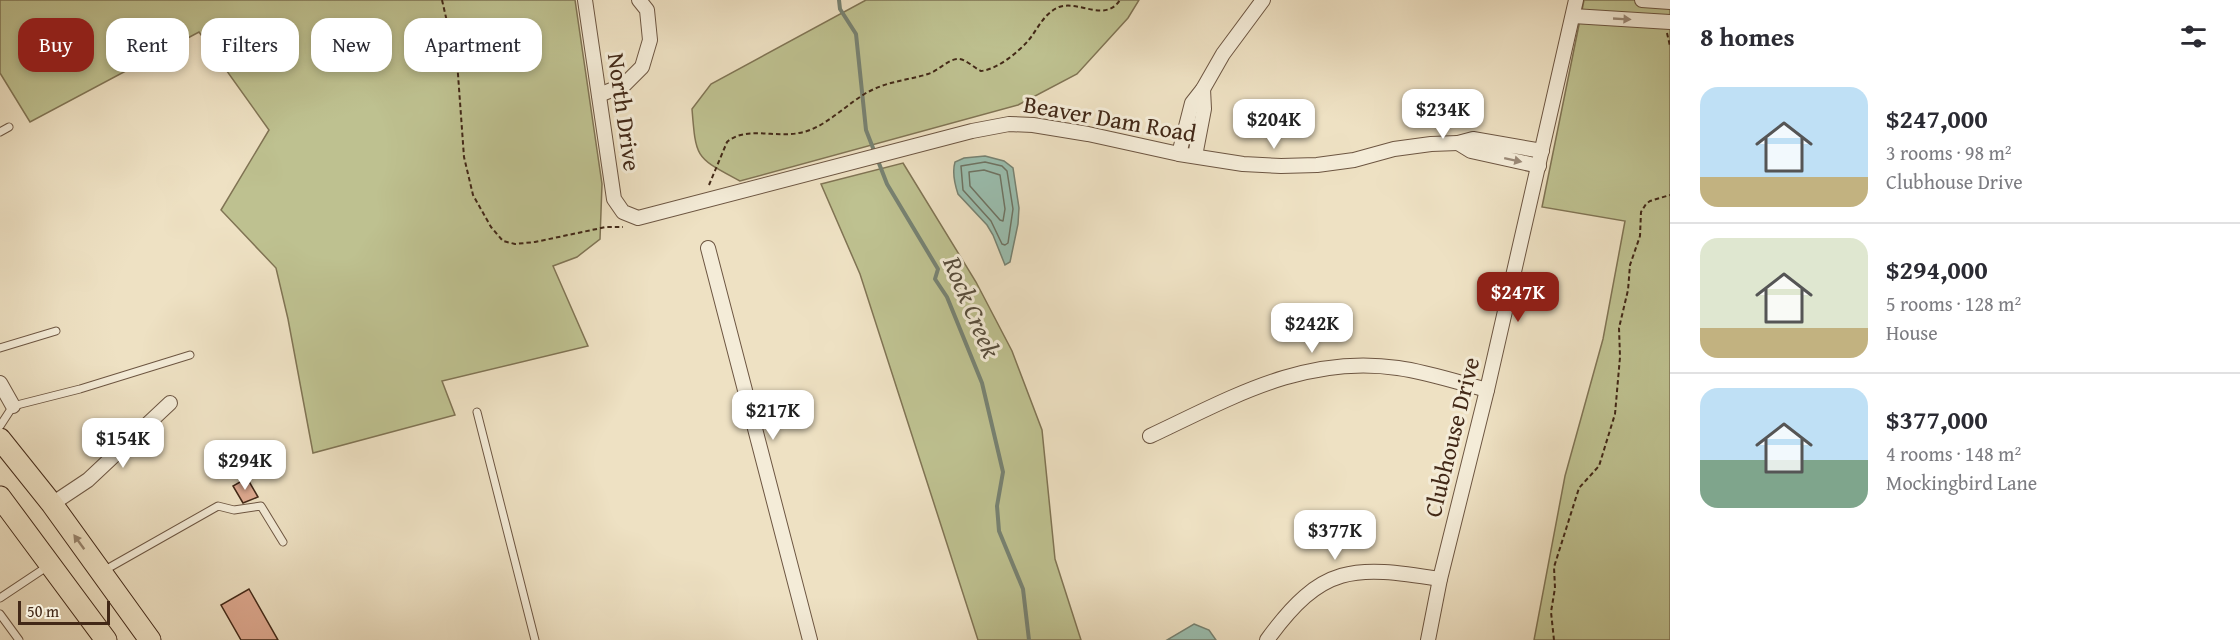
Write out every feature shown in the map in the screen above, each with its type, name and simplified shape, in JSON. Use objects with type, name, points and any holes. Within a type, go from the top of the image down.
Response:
[{"type":"main road","points":[[0,439],[52,504],[150,640]]},
{"type":"main road","points":[[0,497],[106,640]]},
{"type":"street","name":"North Drive","points":[[585,0],[614,199],[622,212],[638,218],[702,201]]},
{"type":"street","points":[[599,95],[624,85],[642,67],[650,40],[647,10],[639,0]]},
{"type":"street","points":[[1179,154],[1192,103],[1263,0]]},
{"type":"street","name":"Clubhouse Drive","points":[[1428,640],[1440,579],[1539,166],[1576,0]]},
{"type":"street","points":[[1642,0],[1670,2]]},
{"type":"street","points":[[1574,16],[1670,22]]},
{"type":"street","points":[[1195,156],[1204,108],[1203,88]]},
{"type":"street","name":"Beaver Dam Road","points":[[702,201],[972,130],[1009,124],[1033,125],[1088,134],[1179,154],[1243,164],[1317,165],[1354,160],[1394,149],[1458,143],[1473,139],[1542,151]]},
{"type":"street","name":"Beaver Dam Road","points":[[1458,143],[1471,151],[1539,166]]},
{"type":"street","points":[[708,248],[810,640]]},
{"type":"street","points":[[1150,436],[1262,385],[1322,367],[1372,365],[1396,368],[1486,390]]},
{"type":"street","points":[[0,383],[14,406]]},
{"type":"street","points":[[52,504],[88,480],[170,403]]},
{"type":"street","points":[[1267,640],[1300,600],[1320,585],[1342,575],[1366,570],[1440,579]]},
{"type":"lane","points":[[0,132],[9,127]]},
{"type":"lane","points":[[0,348],[56,332]]},
{"type":"lane","points":[[0,426],[14,406],[80,389],[189,355]]},
{"type":"lane","points":[[477,412],[535,640]]},
{"type":"lane","points":[[101,572],[218,507],[234,510],[261,506],[283,542]]},
{"type":"lane","points":[[0,598],[51,564]]},
{"type":"lane","points":[[0,614],[19,640]]},
{"type":"path","points":[[442,0],[456,47],[463,144],[473,195],[491,227],[503,241],[515,244],[551,239]]},
{"type":"path","points":[[702,201],[727,142],[732,138],[746,133],[761,135],[800,133],[813,128],[880,86],[928,74],[956,59],[981,71],[991,69],[1028,41],[1042,19],[1059,7],[1074,5],[1096,10],[1109,10],[1120,0]]},
{"type":"path","points":[[1554,640],[1551,612],[1555,588],[1554,567],[1580,488],[1599,466],[1615,414],[1620,357],[1619,328],[1628,290],[1630,265],[1640,236],[1641,212],[1650,201],[1670,195]]},
{"type":"green space","points":[[0,0],[575,0],[602,184],[600,239],[577,257],[553,266],[588,346],[442,381],[455,415],[313,453],[276,268],[221,210],[269,130],[228,72],[299,72],[299,18],[201,18],[201,35],[199,32],[189,37],[189,18],[106,18],[106,72],[124,72],[30,122],[0,73]]},
{"type":"green space","points":[[866,0],[1139,0],[1128,18],[1077,74],[1018,105],[740,181],[714,167],[701,155],[695,138],[692,109],[711,84]]},
{"type":"green space","points":[[1584,0],[1670,0],[1670,640],[1534,640],[1565,476],[1603,339],[1625,221],[1542,207]]},
{"type":"green space","points":[[903,163],[976,282],[1012,351],[1042,430],[1055,559],[1081,640],[978,640],[860,274],[821,184]]},
{"type":"water","points":[[985,156],[1004,161],[1013,168],[1019,208],[1018,224],[1010,262],[1005,265],[987,225],[958,194],[955,183],[955,162],[964,158]]},
{"type":"water","points":[[1194,624],[1209,630],[1216,640],[1167,640]]},
{"type":"building","points":[[247,478],[258,497],[243,503],[233,486]]},
{"type":"building","points":[[249,589],[278,640],[241,640],[221,605]]},
{"type":"waterway","name":"Rock Creek","points":[[839,0],[840,9],[856,34],[866,130],[887,184],[938,269],[935,279],[947,297],[982,383],[1003,472],[997,506],[999,531],[1023,589],[1029,640]]}]
